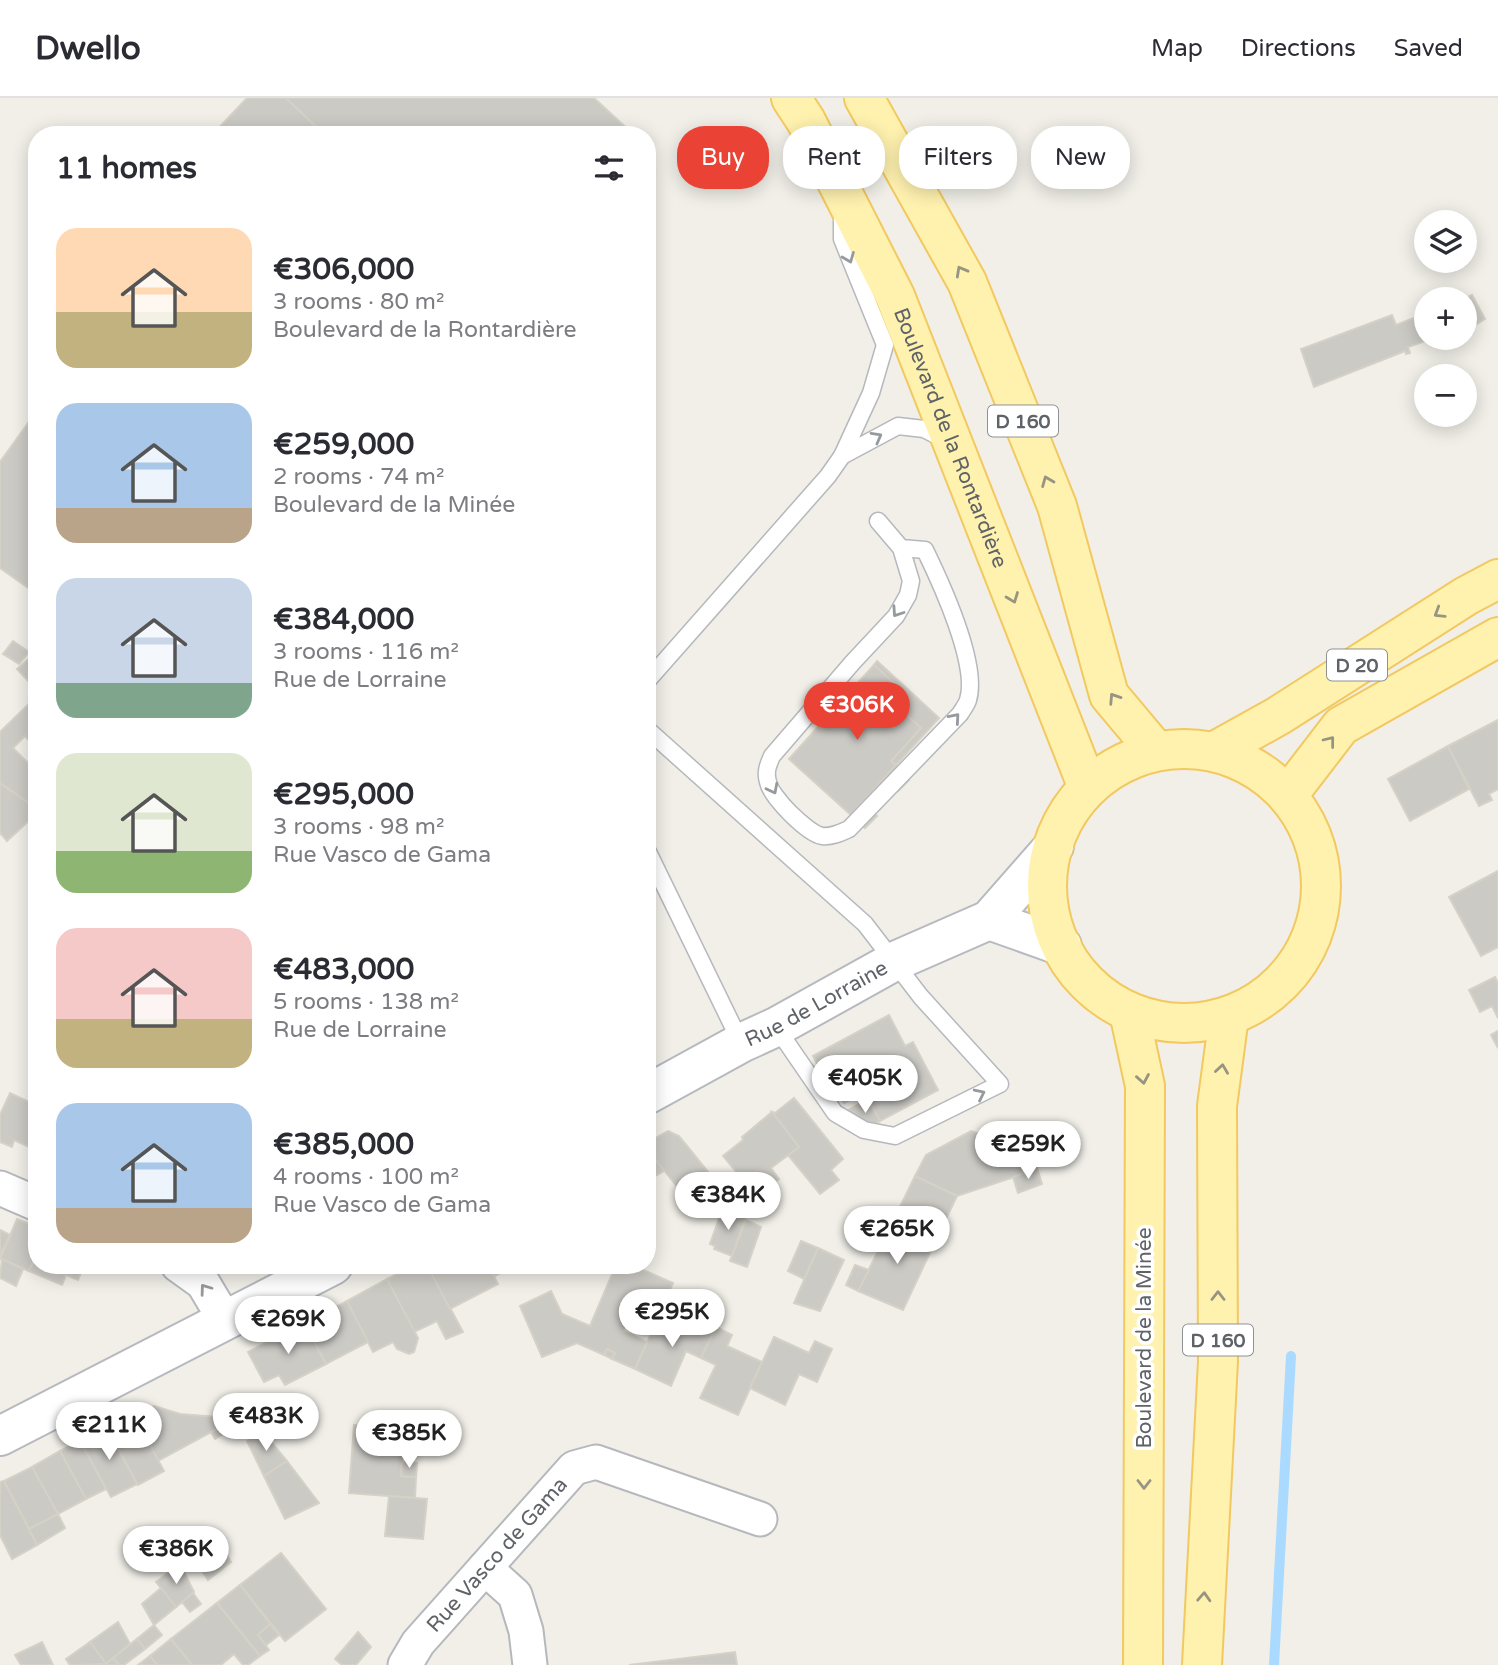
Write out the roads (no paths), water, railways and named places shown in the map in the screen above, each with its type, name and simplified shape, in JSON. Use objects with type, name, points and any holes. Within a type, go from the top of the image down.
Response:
[{"type":"main road","name":"Boulevard de la Rontardière","points":[[791,98],[806,121],[895,296],[1088,788]]},
{"type":"main road","name":"D 160","points":[[864,98],[967,282],[1057,506],[1109,695],[1156,751]]},
{"type":"main road","name":"D 20","points":[[1215,751],[1278,716],[1466,596],[1498,579]]},
{"type":"main road","name":"D 20","points":[[1288,795],[1341,726],[1498,637]]},
{"type":"main road","points":[[1185,748],[1215,751],[1254,767],[1288,795],[1312,833],[1321,876],[1317,921],[1299,962],[1269,995],[1229,1016],[1196,1023],[1161,1021],[1129,1012],[1098,993],[1073,967],[1062,946],[1048,899],[1049,871],[1054,846],[1063,821],[1088,788],[1119,765],[1156,751],[1185,748]]},
{"type":"main road","name":"Rue de Lorraine","points":[[656,1090],[893,962],[989,920],[1054,846]]},
{"type":"main road","points":[[989,920],[1062,946]]},
{"type":"main road","name":"Boulevard de la Minée","points":[[1129,1012],[1145,1086],[1143,1665]]},
{"type":"main road","name":"D 160","points":[[1202,1665],[1219,1361],[1217,1106],[1229,1016]]},
{"type":"main road","points":[[0,1436],[315,1274]]},
{"type":"street","points":[[0,1188],[28,1200]]},
{"type":"street","points":[[190,1274],[203,1283],[225,1320]]},
{"type":"street","name":"Rue Vasco de Gama","points":[[405,1665],[418,1643],[574,1468],[596,1462],[760,1519]]},
{"type":"street","points":[[485,1568],[515,1595],[526,1631],[530,1665]]},
{"type":"lane","points":[[656,671],[828,476],[842,456],[871,393],[885,345],[842,239],[841,191]]},
{"type":"lane","points":[[842,456],[898,426],[924,429],[952,443]]},
{"type":"lane","points":[[878,522],[901,548],[911,581],[908,595],[896,616],[772,756],[766,770],[768,784],[775,797],[808,829],[820,836],[835,835],[849,829],[960,714],[969,699],[970,679],[963,646],[944,590],[925,550],[901,548]]},
{"type":"lane","points":[[656,737],[865,924],[921,997],[1000,1084],[895,1136],[864,1130],[835,1114],[776,1027]]},
{"type":"lane","points":[[656,868],[741,1043]]},
{"type":"waterway","points":[[1274,1665],[1291,1356]]}]
